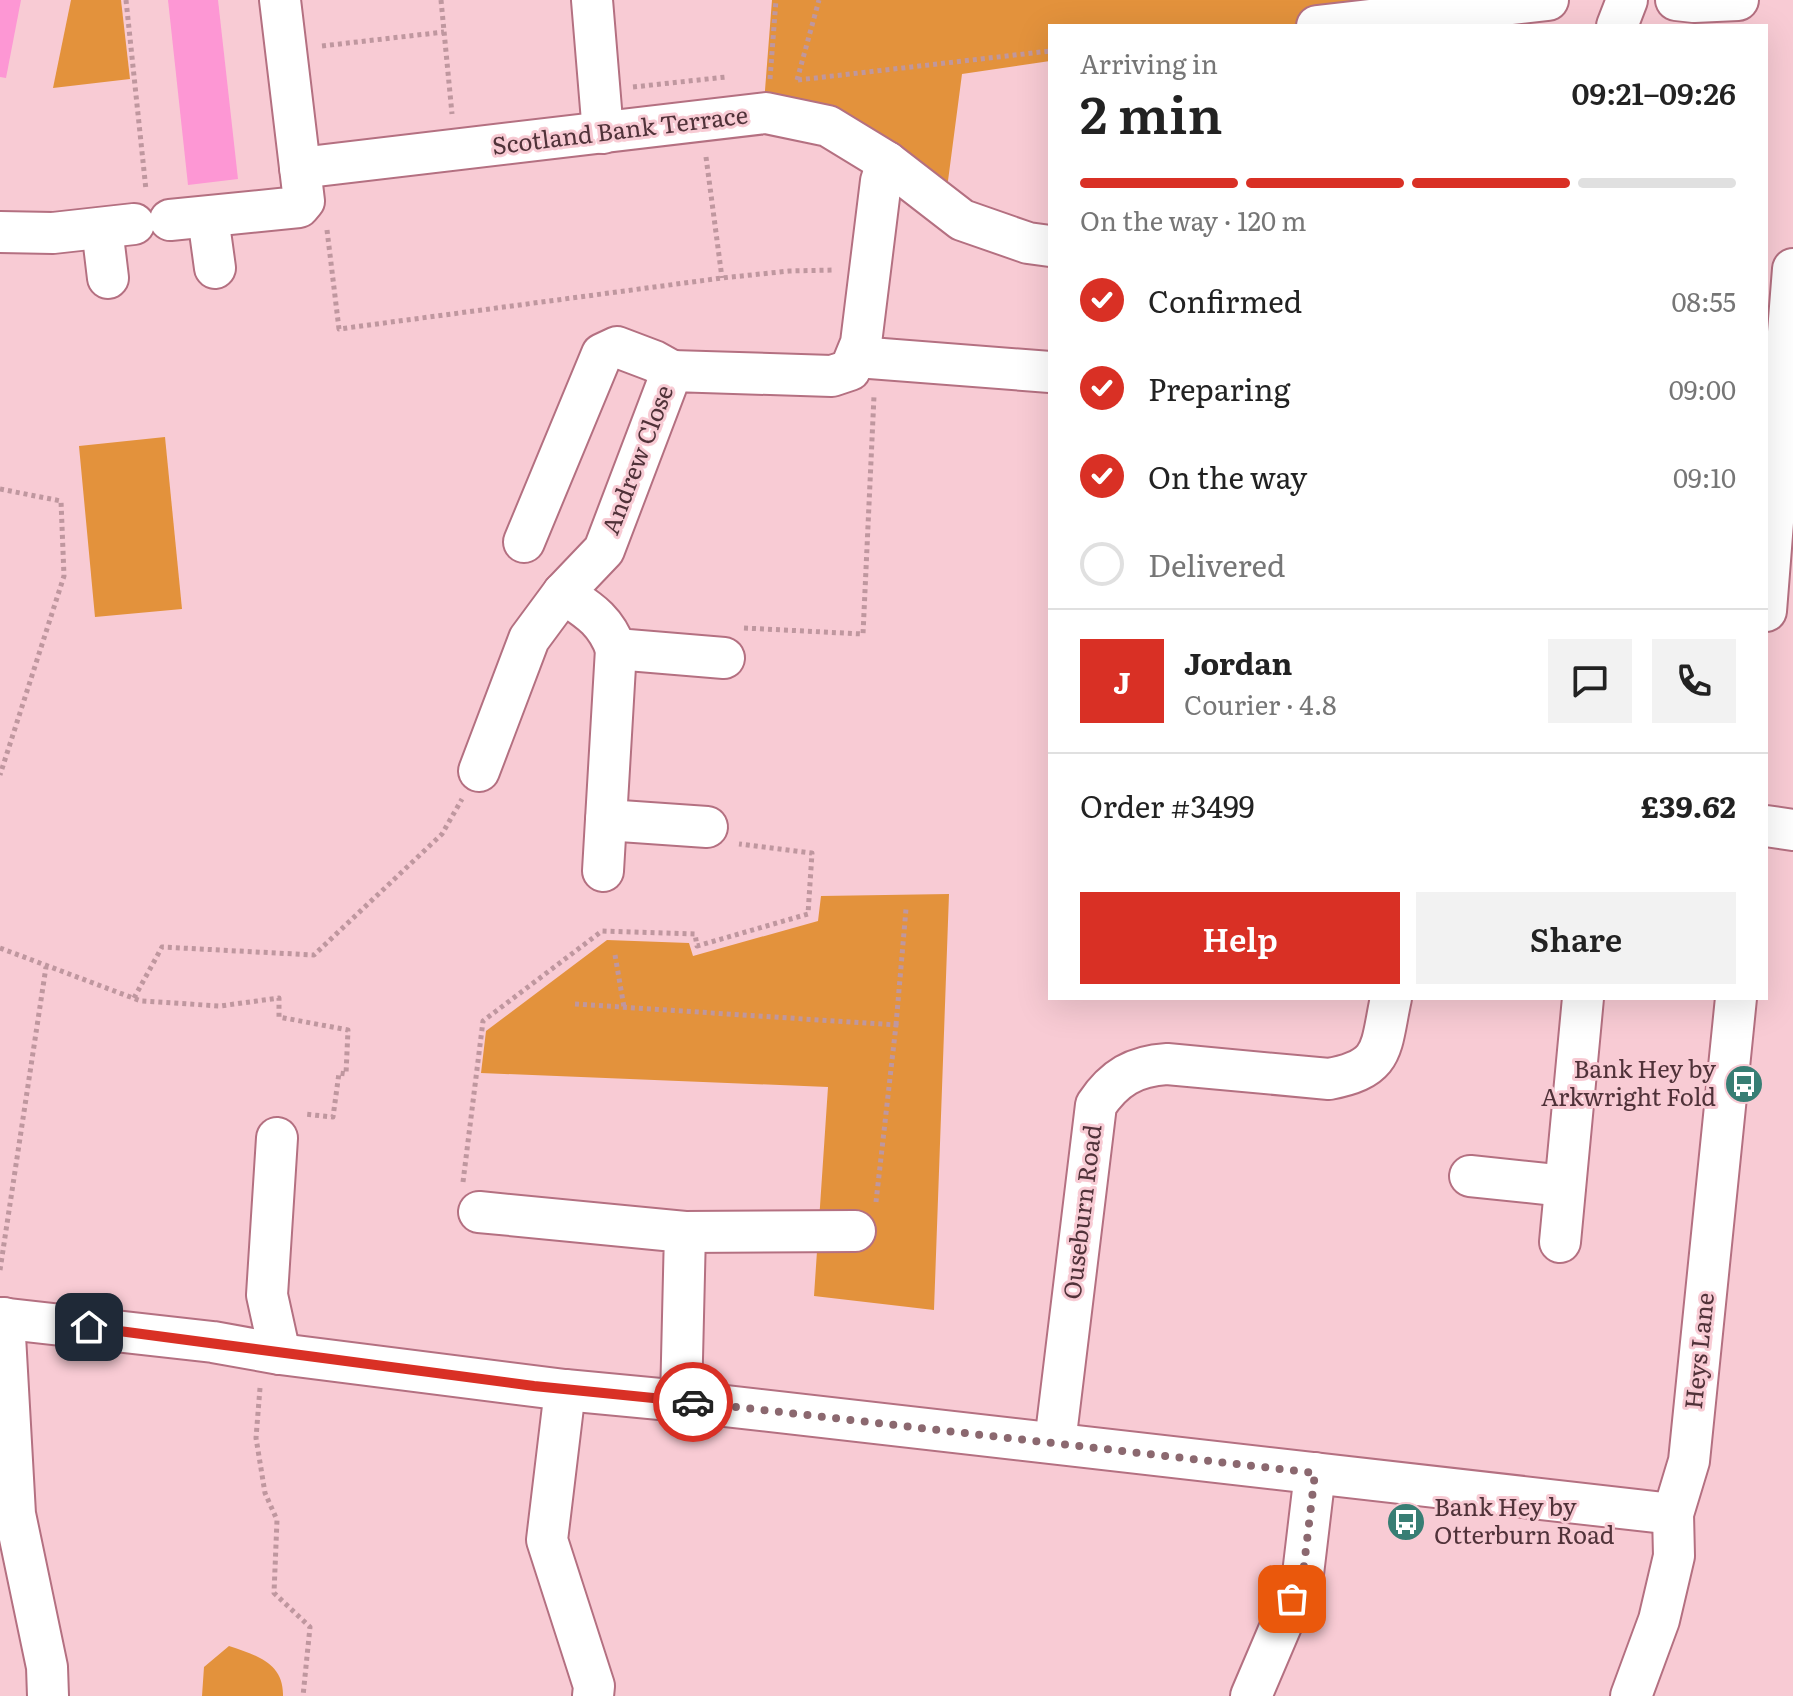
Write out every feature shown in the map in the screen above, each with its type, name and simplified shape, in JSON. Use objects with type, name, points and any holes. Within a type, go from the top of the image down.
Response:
[{"type":"street","points":[[280,0],[300,186]]},
{"type":"street","points":[[592,0],[603,133]]},
{"type":"street","points":[[1335,24],[1548,0]]},
{"type":"street","points":[[1618,24],[1627,0]]},
{"type":"street","points":[[1669,24],[1676,0],[1738,0]]},
{"type":"street","name":"Scotland Bank Terrace","points":[[0,232],[53,233],[152,216],[299,207],[300,186],[456,150],[766,113],[828,126],[887,162],[962,220],[1028,243],[1048,246]]},
{"type":"street","points":[[887,162],[881,181],[871,269],[866,358],[1048,372]]},
{"type":"street","points":[[108,278],[152,216],[215,268]]},
{"type":"street","points":[[1768,562],[1783,282]]},
{"type":"street","points":[[524,542],[602,354],[617,347],[672,371]]},
{"type":"street","name":"Andrew Close","points":[[479,771],[529,639],[563,593],[604,550],[672,371],[832,376],[850,370],[866,358]]},
{"type":"street","points":[[563,593],[588,610],[609,630],[616,649],[603,871]]},
{"type":"street","points":[[616,649],[724,658]]},
{"type":"street","points":[[606,820],[707,827]]},
{"type":"street","points":[[1768,826],[1793,830]]},
{"type":"street","name":"Ouseburn Road","points":[[1055,1443],[1096,1105],[1108,1086],[1126,1073],[1145,1065],[1167,1064],[1329,1079],[1355,1074],[1369,1065],[1380,1052],[1391,1000]]},
{"type":"street","points":[[1560,1242],[1583,1000]]},
{"type":"street","name":"Heys Lane","points":[[1631,1696],[1659,1620],[1674,1556],[1673,1514],[1689,1461],[1736,1000]]},
{"type":"street","points":[[271,1353],[267,1295],[277,1138]]},
{"type":"street","points":[[1470,1176],[1565,1186]]},
{"type":"street","points":[[479,1212],[685,1232],[855,1231]]},
{"type":"street","points":[[681,1401],[685,1232]]},
{"type":"street","points":[[48,1696],[47,1667],[15,1514],[2,1318],[186,1338],[271,1353],[565,1390],[1673,1514]]},
{"type":"street","points":[[565,1390],[547,1540],[594,1686],[593,1696]]},
{"type":"street","points":[[1251,1696],[1303,1574],[1315,1473]]},
{"type":"path","points":[[126,0],[152,216]]},
{"type":"path","points":[[441,0],[456,150]]},
{"type":"path","points":[[776,0],[769,84],[1048,51]]},
{"type":"path","points":[[798,80],[819,0]]},
{"type":"path","points":[[286,50],[444,32]]},
{"type":"path","points":[[757,74],[770,73]]},
{"type":"path","points":[[600,89],[727,77]]},
{"type":"path","points":[[701,120],[722,278]]},
{"type":"path","points":[[300,186],[326,226],[339,329],[722,278],[789,271],[871,269]]},
{"type":"path","points":[[724,658],[743,627],[863,634],[866,358]]},
{"type":"path","points":[[0,489],[61,501],[64,576],[0,775]]},
{"type":"path","points":[[134,998],[162,947],[314,955],[442,834],[479,771]]},
{"type":"path","points":[[479,1212],[462,1184],[483,1021],[602,931],[695,934],[697,946],[808,914],[812,853],[732,843],[707,827]]},
{"type":"path","points":[[855,1231],[875,1214],[906,909]]},
{"type":"path","points":[[0,948],[141,1001],[220,1006],[279,998],[279,1017],[348,1030],[346,1074],[339,1073],[333,1117],[282,1111],[277,1138]]},
{"type":"path","points":[[615,955],[624,1007]]},
{"type":"path","points":[[0,1270],[46,967]]},
{"type":"path","points":[[575,1004],[896,1025]]},
{"type":"path","points":[[271,1353],[256,1438],[265,1493],[277,1520],[274,1593],[310,1627],[303,1696]]},
{"type":"shaded area","points":[[71,0],[121,0],[130,79],[53,88]]},
{"type":"shaded area","points":[[772,0],[1474,0],[1308,24],[1048,24],[1048,61],[962,74],[946,196],[764,103]]},
{"type":"shaded area","points":[[165,437],[182,609],[95,617],[79,446]]},
{"type":"shaded area","points":[[949,894],[934,1310],[814,1296],[828,1087],[481,1073],[486,1031],[607,940],[689,943],[693,956],[818,921],[821,896]]},
{"type":"shaded area","points":[[229,1646],[258,1657],[273,1668],[279,1676],[283,1696],[202,1696],[204,1667]]},
{"type":"building","points":[[0,0],[21,0],[6,78],[0,77]]},
{"type":"building","points":[[168,0],[218,0],[238,179],[188,185]]},
{"type":"way so far","points":[[693,1402],[1315,1473],[1303,1574],[1292,1599]]},
{"type":"place","name":"Bank Hey by Arkwright Fold","points":[[1744,1084]]},
{"type":"place","name":"Bank Hey by Otterburn Road","points":[[1406,1522]]},
{"type":"route","points":[[89,1327],[565,1390],[693,1402]]}]
